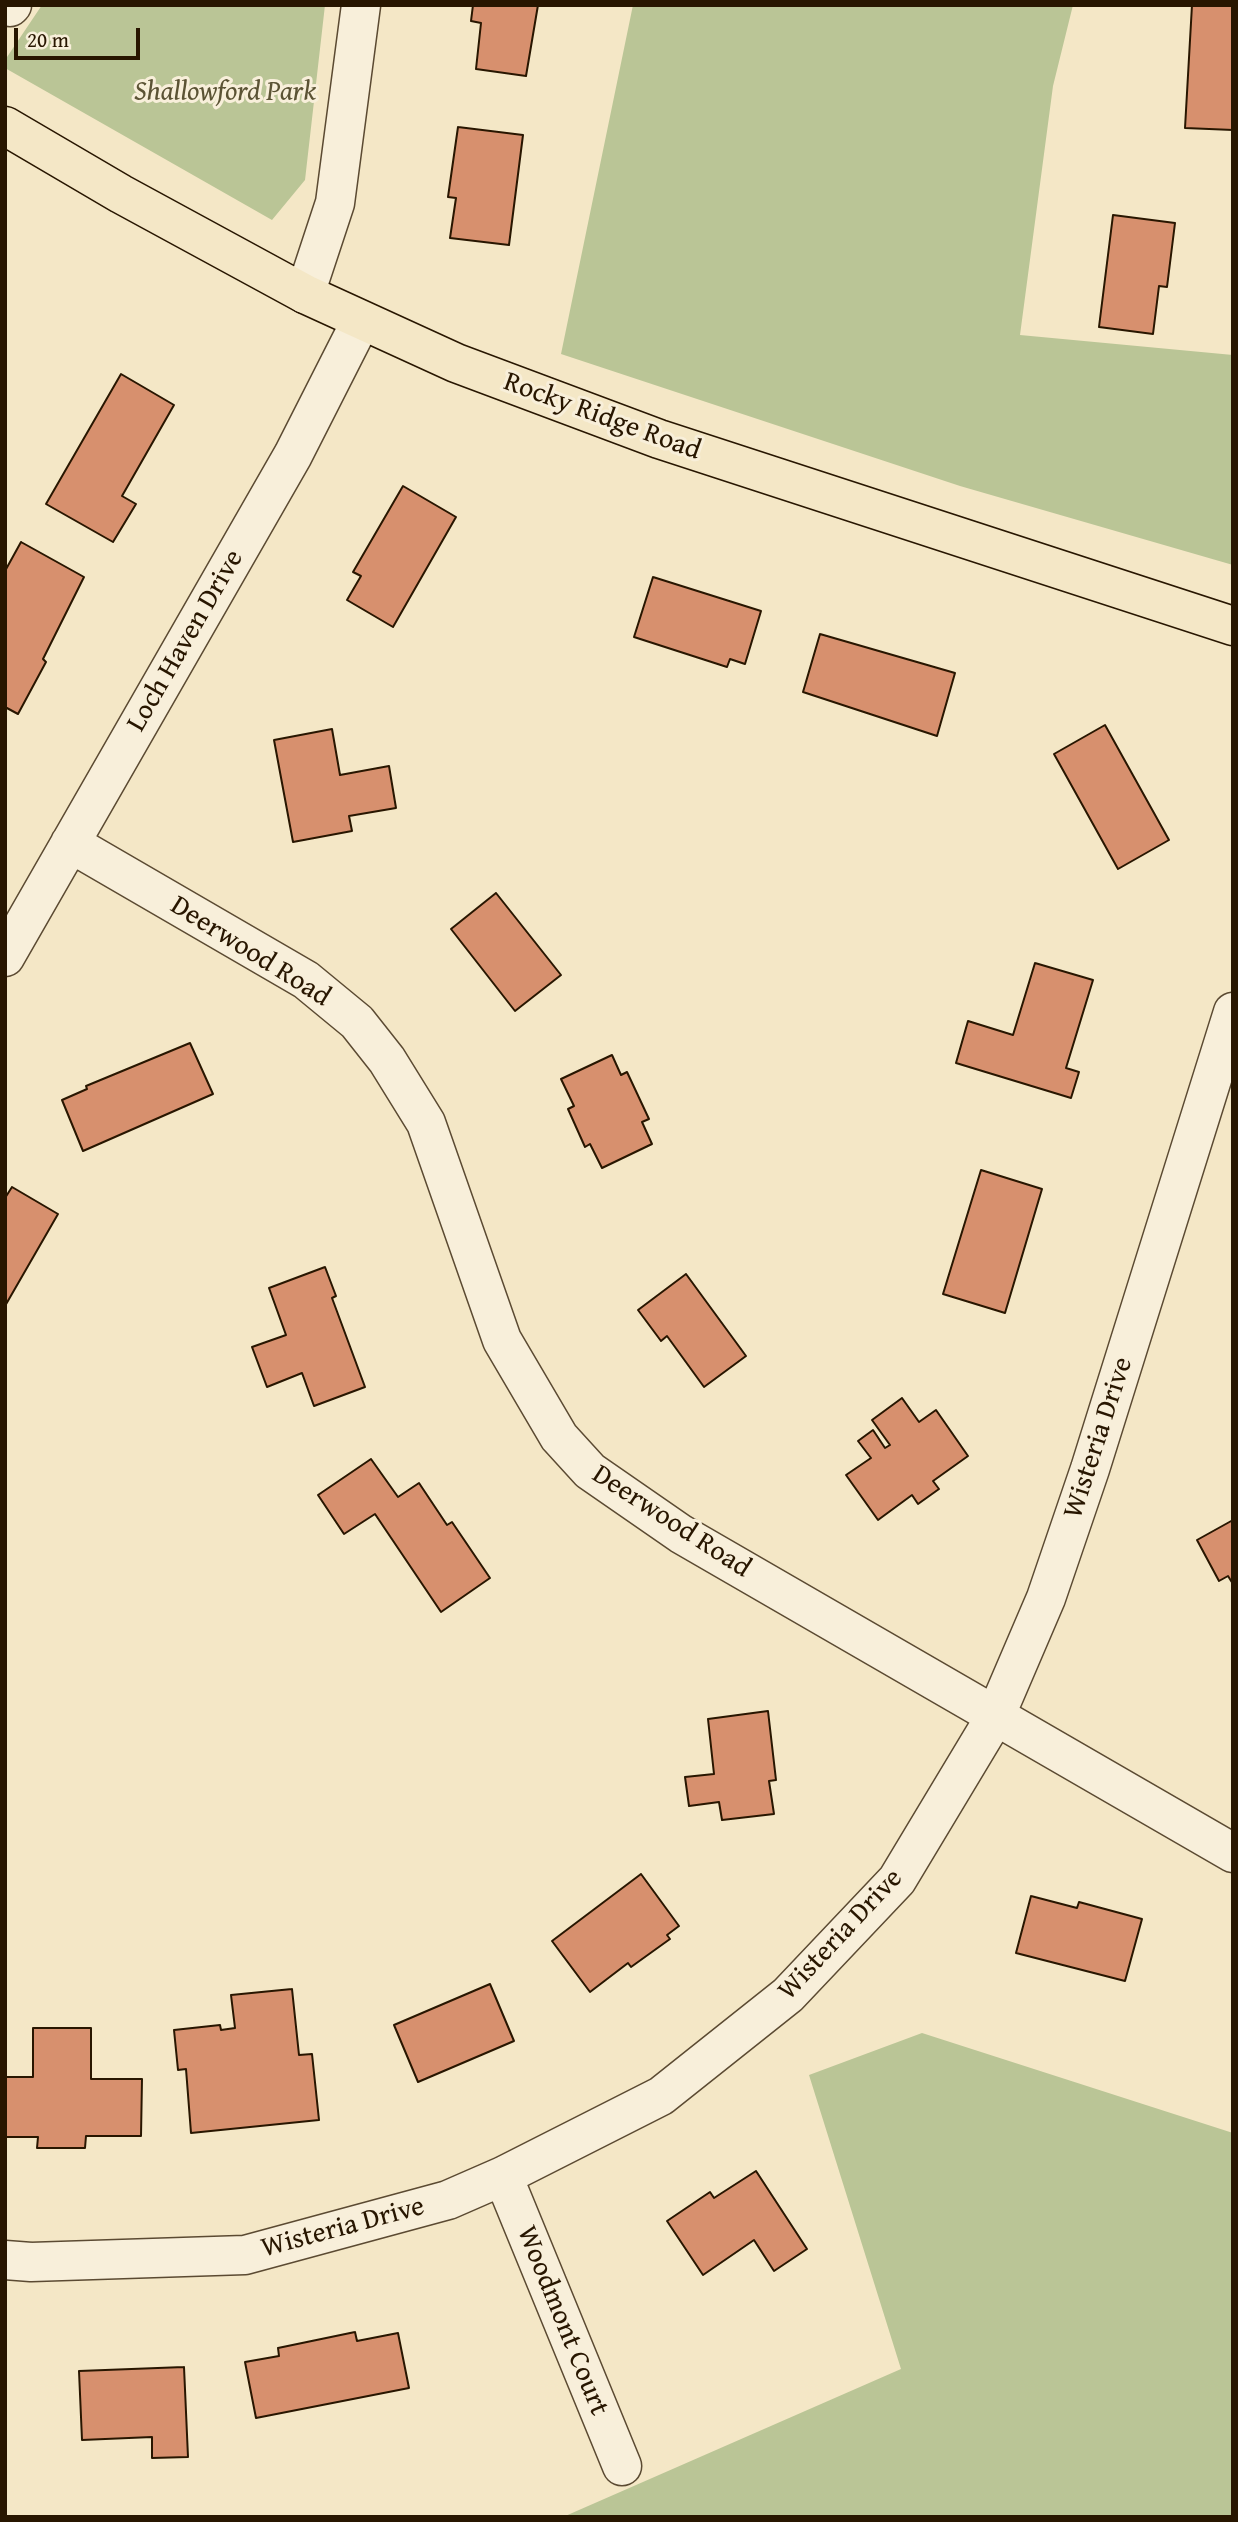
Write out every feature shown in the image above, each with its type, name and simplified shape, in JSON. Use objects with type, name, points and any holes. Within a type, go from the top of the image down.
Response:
[{"type":"main road","name":"Rocky Ridge Road","points":[[5,126],[121,194],[305,294],[456,363],[659,439],[1233,626]]},
{"type":"street","points":[[305,294],[335,203],[361,5]]},
{"type":"street","name":"Loch Haven Drive","points":[[5,957],[293,455],[361,321]]},
{"type":"street","name":"Deerwood Road","points":[[70,844],[306,980],[357,1022],[387,1060],[426,1123],[502,1340],[559,1437],[590,1471],[681,1534],[1233,1853]]},
{"type":"street","name":"Wisteria Drive","points":[[5,2260],[31,2262],[245,2255],[448,2200],[503,2176],[661,2096],[788,1995],[897,1880],[995,1717],[1046,1598],[1090,1469],[1233,1012]]},
{"type":"street","name":"Woodmont Court","points":[[503,2176],[622,2466]]},
{"type":"green space","name":"Shallowford Park","points":[[42,5],[325,5],[305,180],[272,220],[5,68],[5,60]]},
{"type":"green space","points":[[633,5],[1073,5],[1053,86],[1020,335],[1233,355],[1233,565],[960,486],[561,354]]},
{"type":"green space","points":[[922,2033],[1233,2133],[1233,2517],[563,2517],[901,2369],[809,2075]]},
{"type":"building","points":[[473,5],[538,5],[526,76],[476,69],[481,23],[471,21]]},
{"type":"building","points":[[1192,5],[1233,5],[1233,130],[1185,128]]},
{"type":"building","points":[[458,127],[523,135],[509,245],[450,238],[456,198],[448,197]]},
{"type":"building","points":[[1113,215],[1175,223],[1167,287],[1159,286],[1153,334],[1099,327]]},
{"type":"building","points":[[121,374],[174,405],[122,496],[136,504],[113,542],[46,504]]},
{"type":"building","points":[[403,486],[456,517],[393,627],[347,600],[361,576],[353,572]]},
{"type":"building","points":[[21,542],[84,577],[43,659],[46,662],[18,714],[5,707],[5,571]]},
{"type":"building","points":[[653,577],[761,611],[745,664],[730,659],[727,667],[634,637]]},
{"type":"building","points":[[820,634],[955,673],[937,736],[803,692]]},
{"type":"building","points":[[1105,725],[1169,840],[1118,869],[1054,754]]},
{"type":"building","points":[[332,729],[340,775],[389,766],[396,808],[349,816],[352,831],[293,842],[274,740]]},
{"type":"building","points":[[496,893],[561,975],[515,1011],[451,929]]},
{"type":"building","points":[[1035,963],[1093,980],[1066,1068],[1079,1072],[1071,1098],[956,1063],[968,1021],[1013,1035]]},
{"type":"building","points":[[190,1043],[213,1094],[83,1151],[62,1100],[87,1089],[86,1086]]},
{"type":"building","points":[[612,1055],[621,1075],[627,1072],[649,1119],[642,1122],[652,1144],[602,1168],[590,1144],[585,1147],[568,1109],[574,1106],[561,1079]]},
{"type":"building","points":[[981,1170],[1042,1189],[1005,1313],[943,1294]]},
{"type":"building","points":[[12,1187],[58,1214],[5,1306],[5,1198]]},
{"type":"building","points":[[325,1267],[336,1296],[332,1298],[365,1387],[314,1406],[302,1373],[267,1387],[252,1347],[286,1335],[269,1288]]},
{"type":"building","points":[[686,1274],[746,1356],[704,1387],[667,1336],[661,1341],[638,1310]]},
{"type":"building","points":[[902,1398],[919,1422],[936,1410],[968,1456],[933,1481],[939,1489],[918,1504],[912,1495],[878,1520],[846,1475],[871,1458],[858,1441],[873,1430],[885,1448],[890,1445],[872,1420]]},
{"type":"building","points":[[371,1459],[398,1497],[419,1483],[447,1525],[452,1522],[490,1578],[441,1612],[375,1514],[344,1534],[318,1495]]},
{"type":"building","points":[[1233,1520],[1233,1584],[1228,1576],[1219,1581],[1197,1540]]},
{"type":"building","points":[[768,1711],[776,1780],[769,1781],[774,1814],[722,1820],[719,1802],[689,1806],[685,1777],[714,1774],[708,1719]]},
{"type":"building","points":[[641,1874],[679,1926],[667,1935],[670,1939],[631,1967],[628,1963],[590,1992],[552,1941]]},
{"type":"building","points":[[1031,1896],[1077,1908],[1079,1902],[1142,1919],[1125,1981],[1016,1953]]},
{"type":"building","points":[[490,1984],[514,2041],[418,2082],[394,2025]]},
{"type":"building","points":[[292,1989],[299,2055],[312,2054],[319,2120],[191,2133],[186,2069],[178,2070],[174,2030],[220,2025],[221,2030],[235,2028],[231,1995]]},
{"type":"building","points":[[33,2028],[91,2028],[91,2079],[142,2079],[141,2136],[86,2136],[85,2148],[37,2148],[38,2137],[5,2137],[5,2077],[33,2077]]},
{"type":"building","points":[[756,2171],[807,2249],[774,2271],[754,2240],[703,2275],[667,2221],[710,2192],[714,2198]]},
{"type":"building","points":[[355,2332],[357,2341],[398,2333],[409,2388],[256,2418],[245,2362],[279,2356],[278,2348]]},
{"type":"building","points":[[184,2367],[188,2457],[152,2458],[152,2437],[82,2440],[79,2371]]}]
